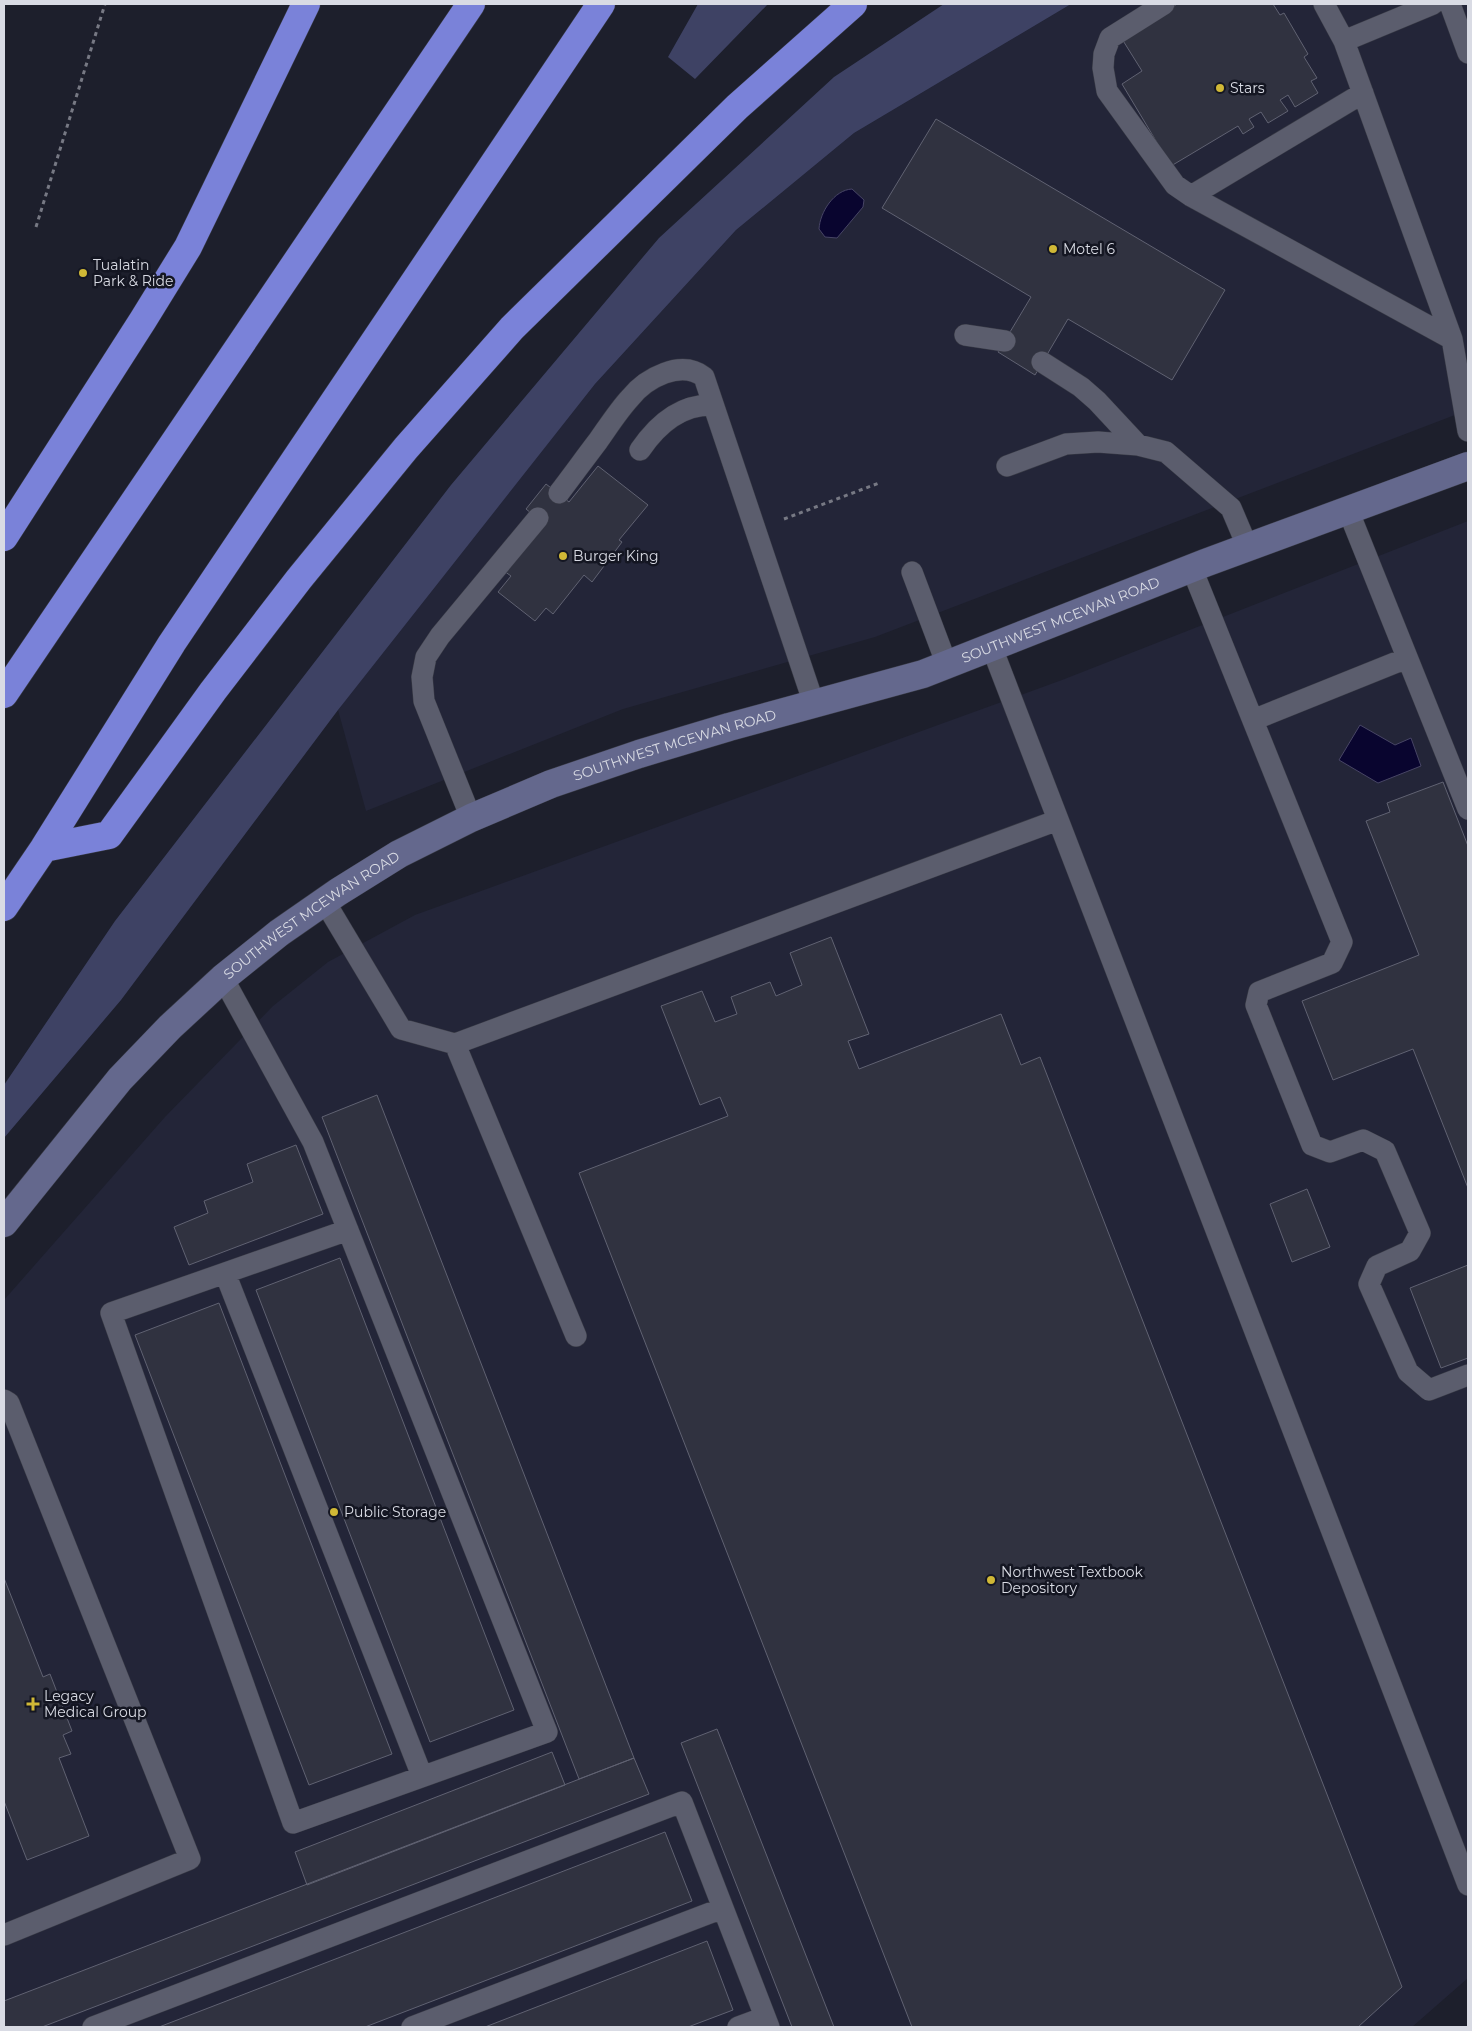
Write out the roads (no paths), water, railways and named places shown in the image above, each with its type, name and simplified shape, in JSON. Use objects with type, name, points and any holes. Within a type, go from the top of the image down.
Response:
[{"type":"highway","points":[[4,537],[143,320],[188,246],[306,4]]},
{"type":"highway","points":[[4,694],[471,4]]},
{"type":"highway","points":[[4,907],[44,848],[172,643],[601,4]]},
{"type":"highway","points":[[44,848],[109,835],[213,691],[299,579],[406,448],[512,328],[737,107],[853,4]]},
{"type":"street","name":"SOUTHWEST MCEWAN ROAD","points":[[4,1222],[120,1079],[223,978],[279,934],[399,854],[471,818],[551,784],[639,754],[923,674],[1192,569],[1468,466]]},
{"type":"lane","points":[[1164,4],[1110,38],[1104,54],[1103,68],[1107,90],[1175,185],[1191,196],[1452,339]]},
{"type":"lane","points":[[1324,4],[1344,41],[1452,339],[1468,431]]},
{"type":"lane","points":[[1344,41],[1433,4]]},
{"type":"lane","points":[[1450,4],[1468,53]]},
{"type":"lane","points":[[1191,196],[1363,93]]},
{"type":"lane","points":[[965,335],[1005,341]]},
{"type":"lane","points":[[1042,362],[1081,387],[1097,401],[1138,445]]},
{"type":"lane","points":[[558,493],[631,396],[653,379],[671,371],[686,369],[696,371],[704,377],[814,704]]},
{"type":"lane","points":[[640,450],[651,434],[684,409],[701,405],[713,405]]},
{"type":"lane","points":[[1007,466],[1066,444],[1098,442],[1138,445],[1166,452],[1231,508],[1248,548]]},
{"type":"lane","points":[[1348,510],[1468,809]]},
{"type":"lane","points":[[471,818],[430,720],[424,701],[422,677],[426,657],[440,636],[538,518]]},
{"type":"lane","points":[[1192,569],[1342,942],[1332,963],[1259,992],[1256,1005],[1312,1145],[1330,1152],[1363,1140],[1385,1151],[1420,1233],[1410,1251],[1377,1266],[1369,1284],[1408,1372],[1429,1390],[1468,1375]]},
{"type":"lane","points":[[912,572],[947,665]]},
{"type":"lane","points":[[992,648],[1468,1885]]},
{"type":"lane","points":[[1253,720],[1408,658]]},
{"type":"lane","points":[[325,902],[401,1029],[455,1044],[1058,820]]},
{"type":"lane","points":[[223,978],[313,1142],[348,1230],[546,1732],[294,1823],[111,1313],[348,1230]]},
{"type":"lane","points":[[455,1044],[576,1336]]},
{"type":"lane","points":[[225,1274],[422,1776]]},
{"type":"lane","points":[[4,1400],[10,1403],[190,1860],[4,1935]]},
{"type":"lane","points":[[94,2027],[682,1802],[767,2022],[738,2027]]},
{"type":"lane","points":[[412,2027],[723,1908]]},
{"type":"place","name":"Stars","points":[[1220,88]]},
{"type":"place","name":"Motel 6","points":[[1053,249]]},
{"type":"place","name":"Tualatin Park & Ride","points":[[83,273]]},
{"type":"place","name":"Burger King","points":[[563,556]]},
{"type":"place","name":"Public Storage","points":[[334,1512]]},
{"type":"place","name":"Northwest Textbook Depository","points":[[991,1580]]},
{"type":"place","name":"Legacy Medical Group","points":[[33,1704]]}]
